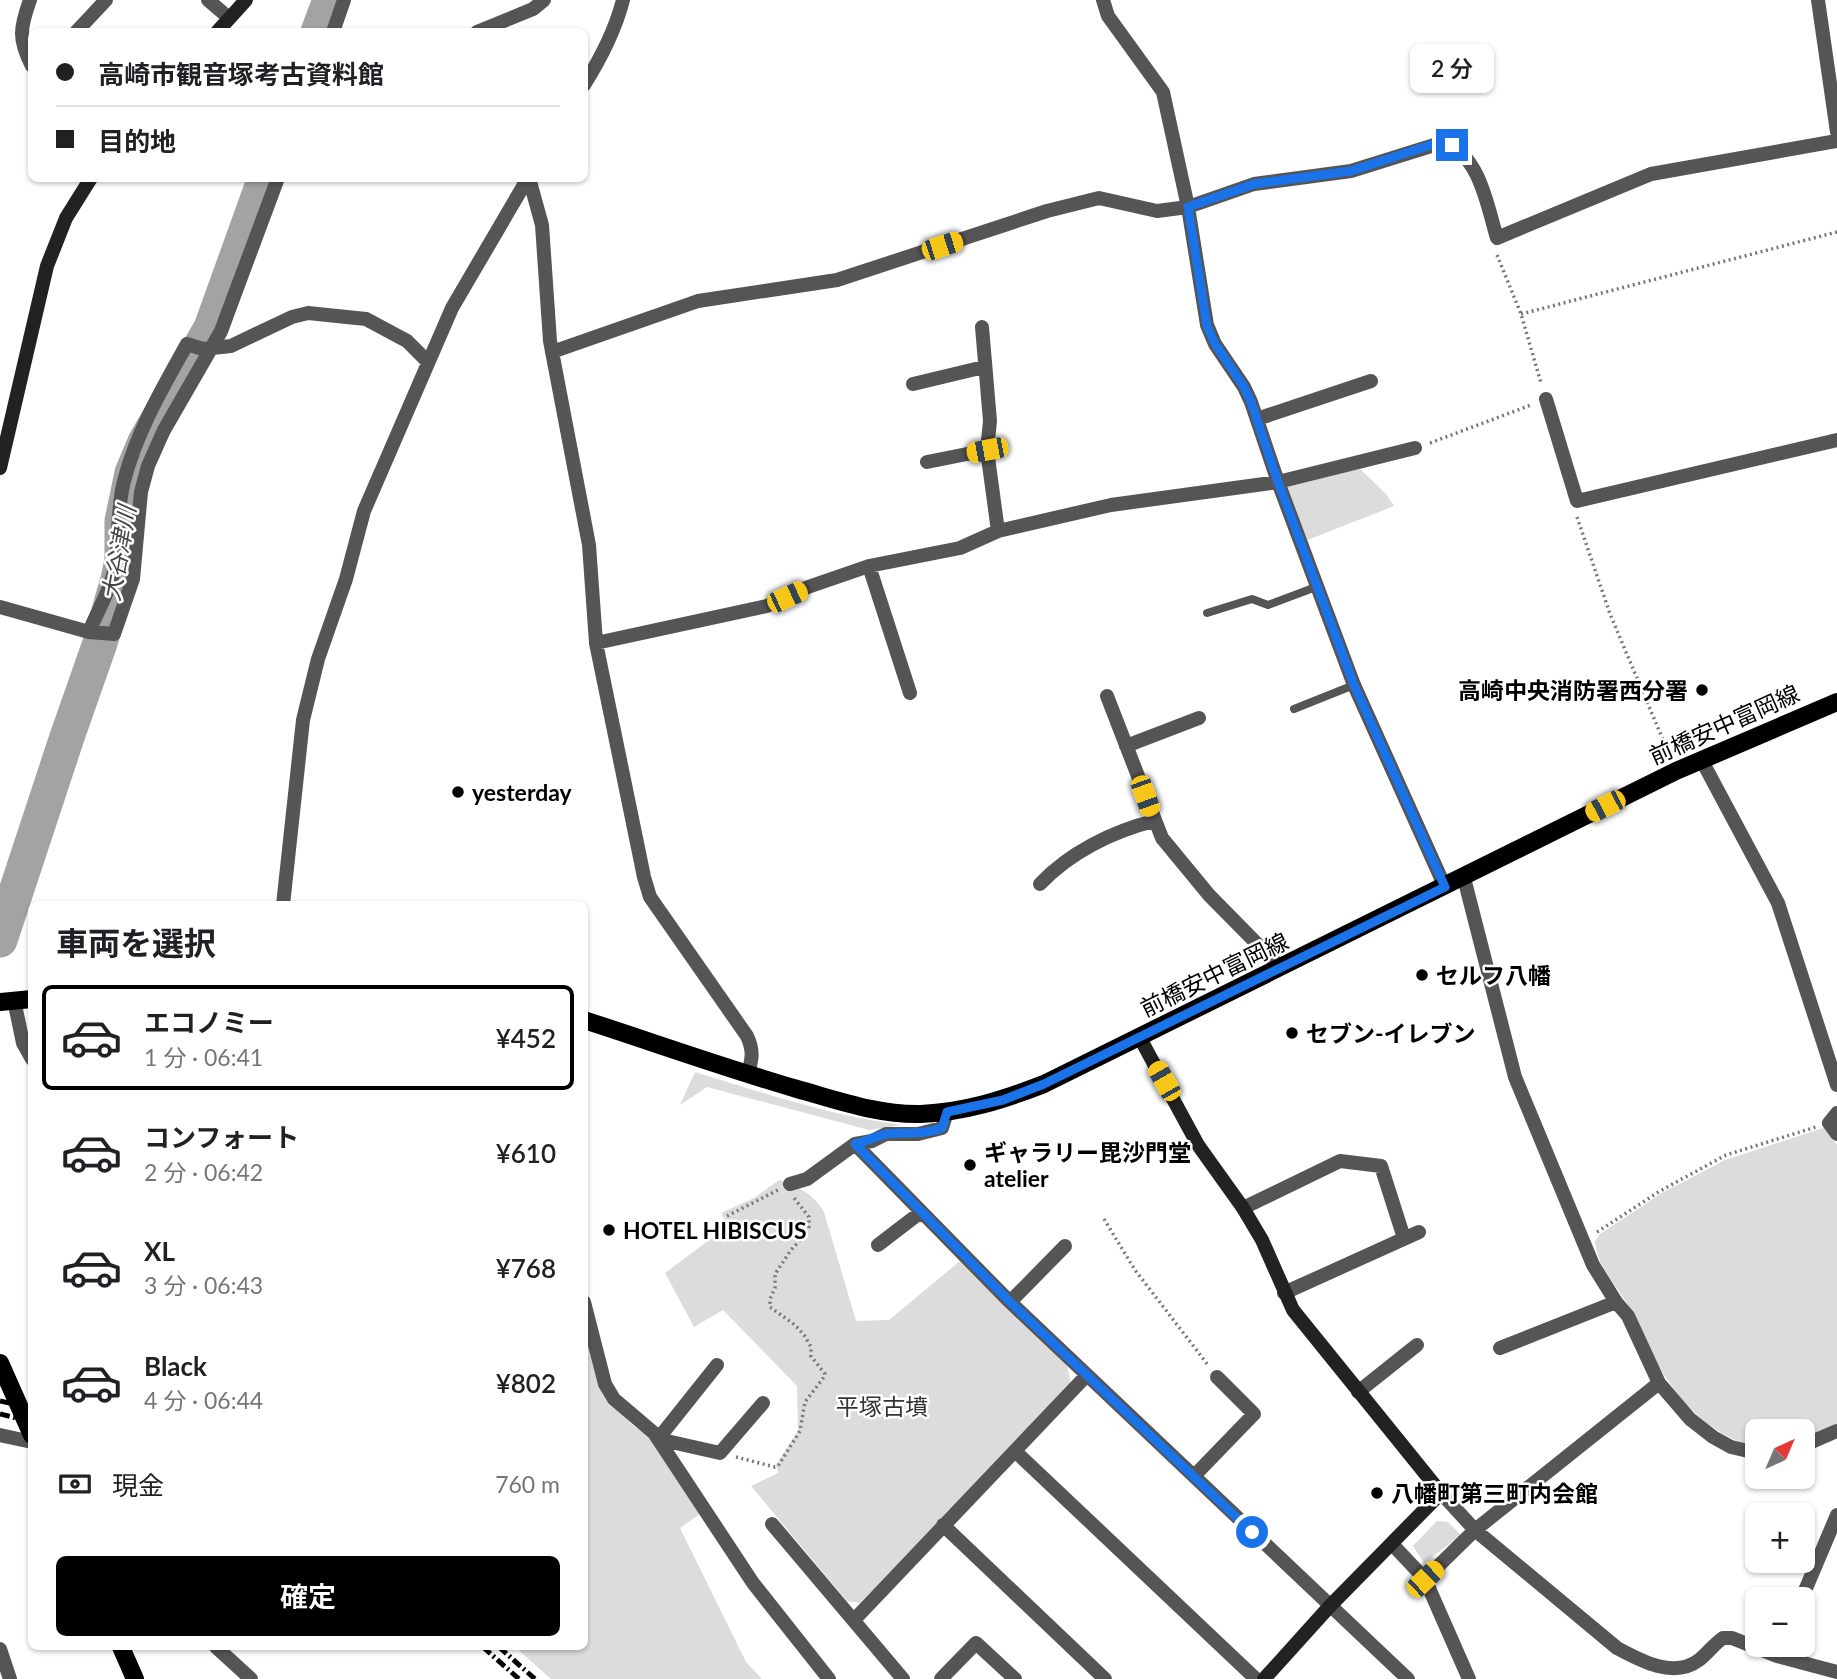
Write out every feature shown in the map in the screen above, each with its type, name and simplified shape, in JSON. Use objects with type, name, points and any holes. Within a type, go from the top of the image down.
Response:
[{"type":"main road","name":"前橋安中富岡線","points":[[588,1021],[748,1074],[885,1112],[947,1112],[993,1103],[1044,1084],[1140,1038],[1701,759],[1837,702]]},
{"type":"main road","points":[[0,1363],[28,1425]]},
{"type":"main road","points":[[122,1650],[135,1679]]},
{"type":"street","points":[[28,58],[23,49],[21,27],[30,0]]},
{"type":"street","points":[[80,28],[106,0]]},
{"type":"street","points":[[208,0],[229,18]]},
{"type":"street","points":[[220,28],[246,0]]},
{"type":"street","points":[[334,28],[344,0]]},
{"type":"street","points":[[487,28],[533,9],[544,0]]},
{"type":"street","points":[[588,79],[603,55],[623,0]]},
{"type":"street","points":[[1103,0],[1108,16],[1163,92],[1188,207],[1207,326],[1215,344],[1244,387],[1354,685],[1445,887]]},
{"type":"street","points":[[1818,0],[1837,132]]},
{"type":"street","points":[[552,352],[698,301],[837,281],[1047,211],[1099,198],[1157,211],[1188,207],[1254,184],[1351,171],[1444,142],[1460,152],[1476,172],[1497,237],[1651,174],[1837,141]]},
{"type":"street","points":[[0,468],[47,266],[66,218],[89,182]]},
{"type":"street","points":[[0,607],[98,633],[114,634],[133,579],[141,492],[148,466],[201,347],[221,331],[277,182]]},
{"type":"street","points":[[283,901],[303,720],[318,659],[346,579],[364,511],[452,308],[526,182]]},
{"type":"street","points":[[529,182],[542,225],[552,352],[589,545],[596,643],[650,898],[747,1037],[753,1055],[748,1074]]},
{"type":"street","points":[[98,633],[116,562],[117,520],[122,485],[132,452],[146,419],[187,344],[201,347],[232,346],[292,317],[308,313],[366,318],[407,341],[428,362]]},
{"type":"street","points":[[982,327],[989,421],[987,450],[998,531]]},
{"type":"street","points":[[913,384],[984,367]]},
{"type":"street","points":[[1257,419],[1371,381]]},
{"type":"street","points":[[1546,399],[1577,501],[1837,440]]},
{"type":"street","points":[[596,643],[767,607],[808,587],[869,566],[960,548],[998,531],[1111,505],[1278,482],[1415,448]]},
{"type":"street","points":[[927,462],[987,450]]},
{"type":"street","points":[[869,566],[910,693]]},
{"type":"street","points":[[1107,696],[1154,821],[1174,855],[1281,968]]},
{"type":"street","points":[[1126,746],[1199,718]]},
{"type":"street","points":[[1701,759],[1778,902],[1837,1085]]},
{"type":"street","points":[[1040,884],[1056,867],[1125,828],[1154,821]]},
{"type":"street","points":[[1464,878],[1515,1077],[1593,1265],[1628,1316],[1659,1383],[1690,1419],[1713,1437],[1731,1447],[1745,1450]]},
{"type":"street","points":[[15,1000],[23,1043],[28,1052]]},
{"type":"street","points":[[1140,1038],[1198,1145],[1243,1208],[1262,1240],[1284,1293],[1299,1320],[1441,1493],[1475,1530],[1617,1648],[1634,1657],[1676,1670],[1698,1661],[1723,1638],[1745,1642]]},
{"type":"street","points":[[790,1184],[807,1178],[855,1144],[872,1141],[886,1134],[918,1134],[942,1128],[947,1112]]},
{"type":"street","points":[[855,1144],[1010,1302],[1408,1679]]},
{"type":"street","points":[[1243,1208],[1340,1161],[1381,1166],[1404,1238]]},
{"type":"street","points":[[878,1245],[921,1212]]},
{"type":"street","points":[[1284,1293],[1419,1231]]},
{"type":"street","points":[[1010,1302],[1065,1246]]},
{"type":"street","points":[[1500,1348],[1616,1302]]},
{"type":"street","points":[[588,1312],[605,1384],[614,1399],[659,1439],[754,1583],[830,1679]]},
{"type":"street","points":[[1358,1392],[1416,1345]]},
{"type":"street","points":[[659,1439],[717,1365]]},
{"type":"street","points":[[854,1620],[1087,1375]]},
{"type":"street","points":[[1194,1476],[1254,1415],[1217,1377]]},
{"type":"street","points":[[1425,1579],[1475,1530],[1659,1383]]},
{"type":"street","points":[[659,1439],[720,1453],[763,1403]]},
{"type":"street","points":[[1815,1440],[1837,1431]]},
{"type":"street","points":[[0,1435],[28,1442]]},
{"type":"street","points":[[1016,1452],[1256,1679]]},
{"type":"street","points":[[1264,1679],[1329,1607],[1441,1493]]},
{"type":"street","points":[[1807,1587],[1837,1515]]},
{"type":"street","points":[[772,1524],[902,1679]]},
{"type":"street","points":[[943,1525],[1105,1679]]},
{"type":"street","points":[[1392,1544],[1425,1579],[1469,1679]]},
{"type":"street","points":[[941,1679],[976,1643],[1015,1679]]},
{"type":"street","points":[[0,1649],[10,1679]]},
{"type":"street","points":[[219,1650],[251,1679]]},
{"type":"street","points":[[1796,1657],[1837,1672]]},
{"type":"lane","points":[[1207,613],[1252,599],[1268,605],[1316,587]]},
{"type":"lane","points":[[1294,709],[1354,685]]},
{"type":"path","points":[[1521,313],[1837,232]]},
{"type":"path","points":[[1415,448],[1546,399],[1521,313],[1494,248],[1497,237]]},
{"type":"path","points":[[1577,501],[1576,515],[1610,614],[1676,771]]},
{"type":"path","points":[[1584,1241],[1660,1191],[1726,1155],[1834,1123]]},
{"type":"path","points":[[720,1453],[778,1466],[800,1432],[805,1402],[825,1374],[811,1356],[811,1347],[796,1325],[770,1307],[769,1299],[775,1288],[775,1274],[804,1236],[810,1221],[793,1196],[790,1184],[727,1216]]},
{"type":"path","points":[[1104,1219],[1135,1270],[1217,1377]]},
{"type":"green space","points":[[1360,469],[1386,494],[1394,506],[1305,541],[1285,484]]},
{"type":"green space","points":[[695,1072],[823,1110],[902,1125],[869,1130],[707,1087],[680,1105]]},
{"type":"green space","points":[[1826,1127],[1837,1145],[1837,1424],[1815,1433],[1815,1419],[1745,1419],[1745,1443],[1706,1422],[1679,1396],[1657,1364],[1627,1303],[1603,1267],[1597,1250],[1595,1241],[1600,1234],[1662,1193],[1725,1160]]},
{"type":"green space","name":"平塚古墳","points":[[779,1180],[805,1192],[816,1200],[824,1212],[856,1321],[889,1320],[960,1261],[1067,1364],[1071,1384],[860,1603],[847,1601],[751,1486],[778,1473],[776,1465],[798,1431],[797,1386],[723,1310],[694,1327],[665,1273],[728,1226],[721,1213],[754,1198]]},
{"type":"green space","points":[[588,1329],[610,1403],[650,1437],[700,1514],[680,1528],[746,1662],[762,1679],[551,1679],[518,1650],[588,1650]]},
{"type":"green space","points":[[1437,1521],[1448,1522],[1461,1535],[1424,1563],[1413,1546]]},
{"type":"waterway","name":"大谷津川","points":[[320,28],[330,0]]},
{"type":"waterway","name":"大谷津川","points":[[0,940],[100,643],[122,560],[122,521],[132,473],[145,442],[211,328],[264,182]]},
{"type":"railway","points":[[0,1401],[28,1407]]},
{"type":"railway","points":[[0,1414],[28,1421]]},
{"type":"railway","points":[[486,1650],[519,1679]]},
{"type":"railway","points":[[502,1650],[535,1679]]},
{"type":"place","name":"高崎中央消防署西分署","points":[[1702,690]]},
{"type":"place","name":"yesterday","points":[[458,792]]},
{"type":"place","name":"セルフ八幡","points":[[1422,975]]},
{"type":"place","name":"セブン-イレブン","points":[[1292,1033]]},
{"type":"place","name":"ギャラリー毘沙門堂 atelier","points":[[970,1165]]},
{"type":"place","name":"HOTEL HIBISCUS","points":[[609,1230]]},
{"type":"place","name":"八幡町第三町内会館","points":[[1377,1493]]},
{"type":"route","points":[[1252,1532],[1010,1302],[855,1144],[872,1141],[886,1134],[931,1132],[942,1128],[947,1112],[1003,1100],[1044,1084],[1445,887],[1354,685],[1316,587],[1251,402],[1207,326],[1188,207],[1254,184],[1351,171],[1437,143],[1452,145]]}]
